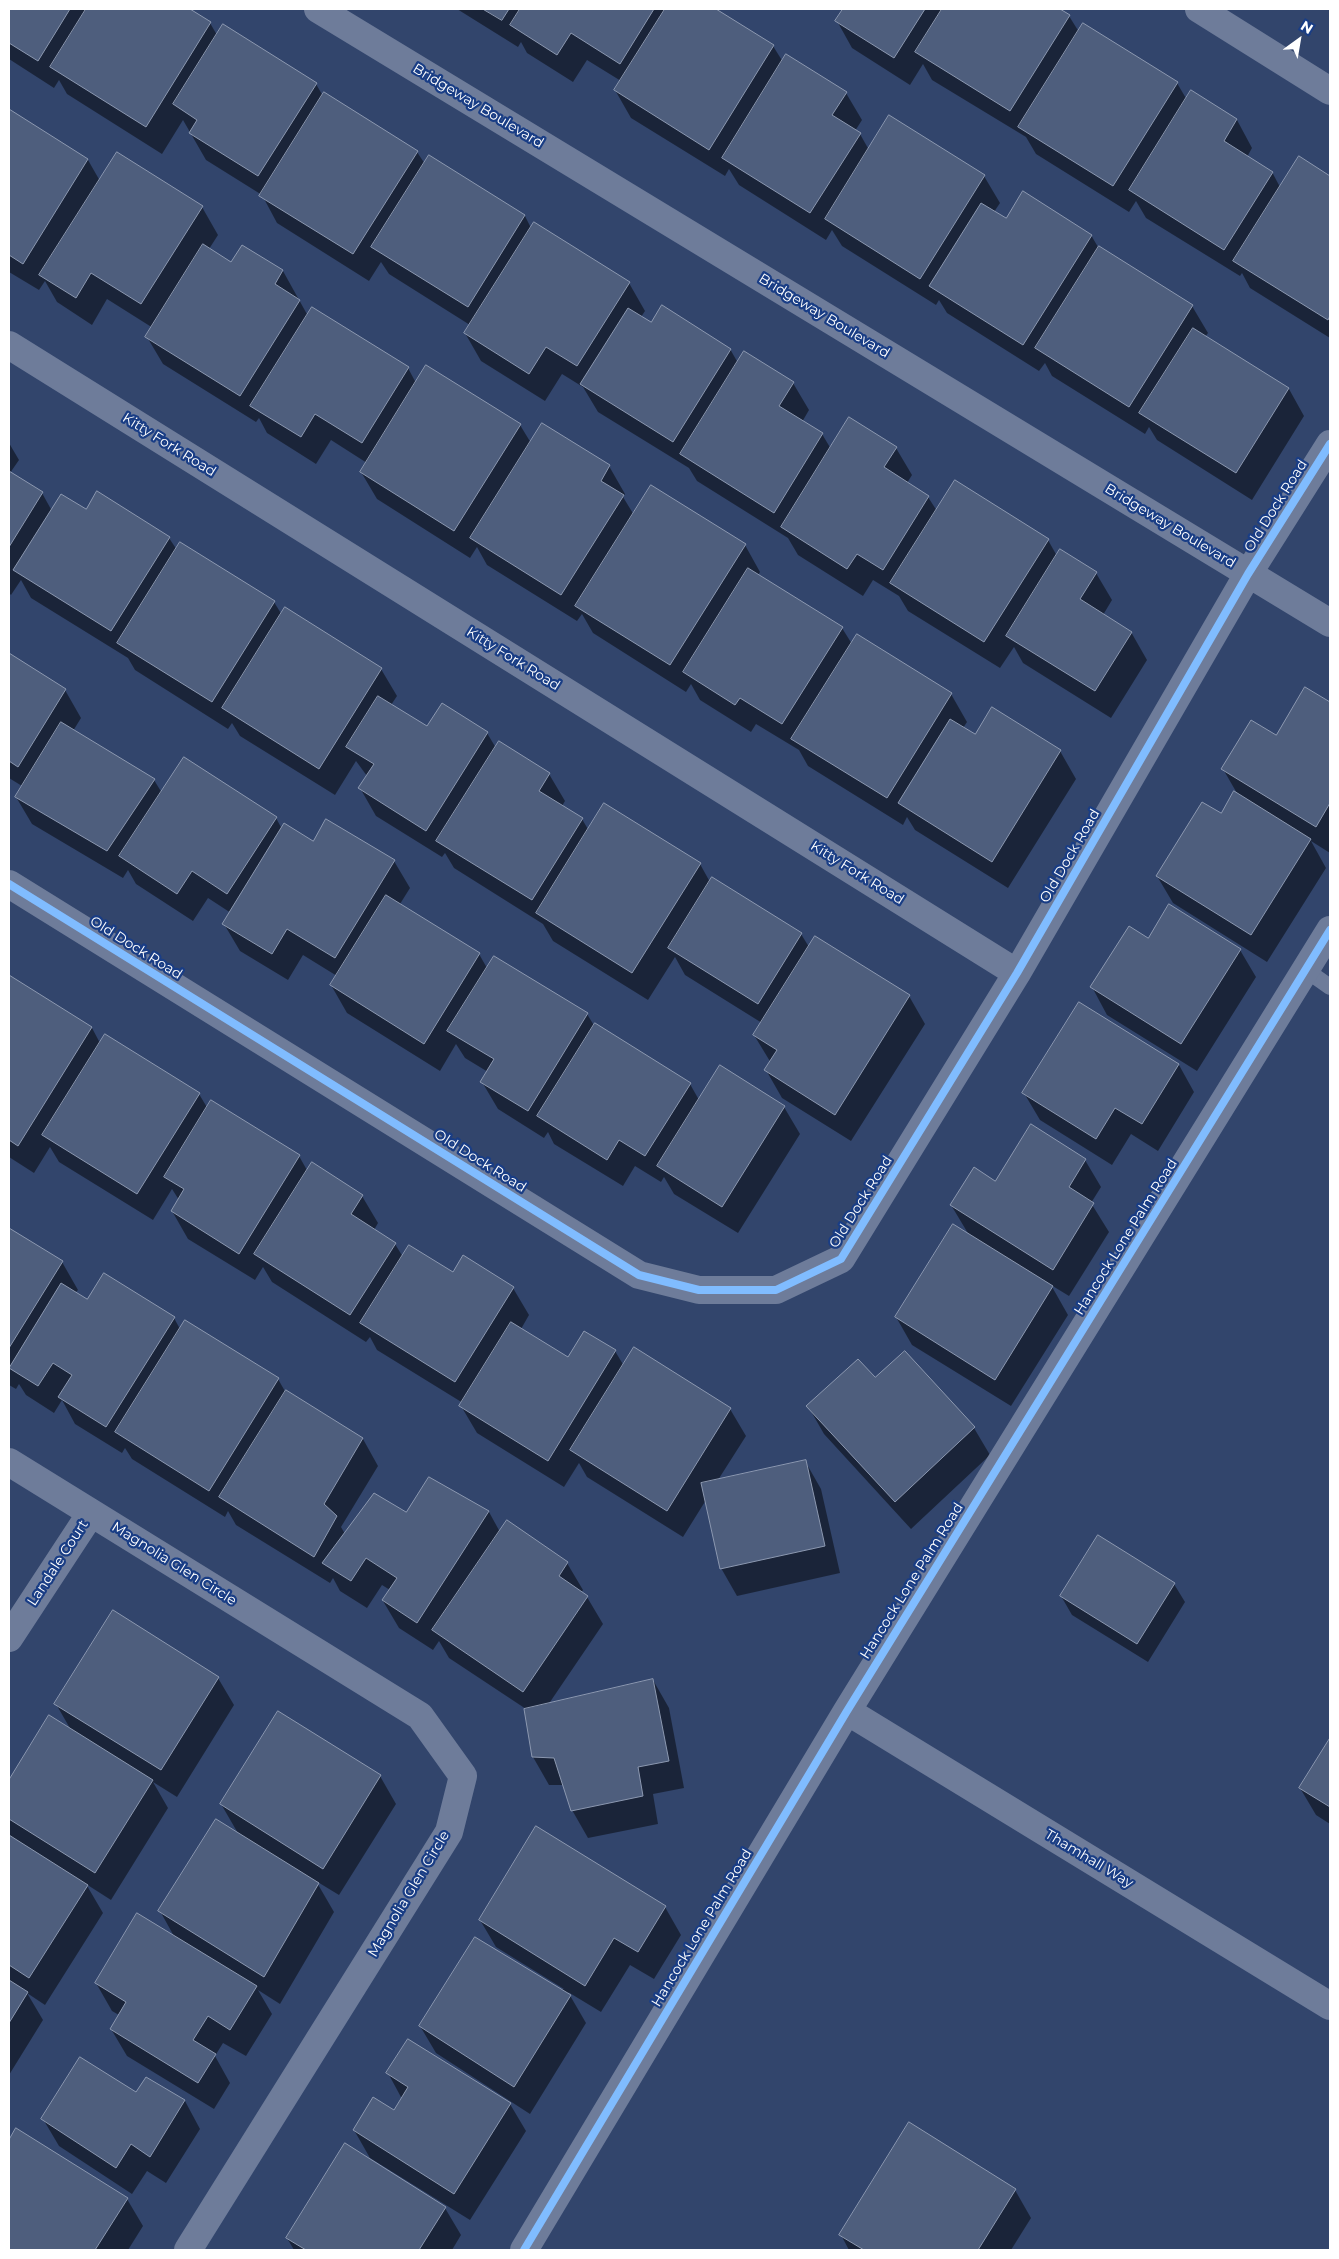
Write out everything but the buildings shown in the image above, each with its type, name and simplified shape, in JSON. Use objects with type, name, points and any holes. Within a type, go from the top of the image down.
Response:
[{"type":"street","name":"Bridgeway Boulevard","points":[[318,9],[1330,624]]},
{"type":"street","points":[[1199,9],[1330,91]]},
{"type":"street","name":"Kitty Fork Road","points":[[9,345],[1017,973]]},
{"type":"street","name":"Old Dock Road","points":[[9,884],[640,1275],[699,1290],[776,1290],[841,1259],[1017,973],[1248,574],[1330,444]]},
{"type":"street","name":"Hancock Lone Palm Road","points":[[524,2250],[847,1711],[1330,930]]},
{"type":"street","name":"Magnolia Glen Circle","points":[[9,1462],[420,1716],[463,1776],[449,1832],[188,2250]]},
{"type":"street","name":"Landale Court","points":[[9,1638],[91,1513]]},
{"type":"street","name":"Thamhall Way","points":[[847,1711],[1330,2006]]},
{"type":"lane","points":[[1306,970],[1330,986]]},
{"type":"cycle path","points":[[9,884],[639,1275],[699,1290],[776,1290],[841,1259],[1017,973],[1248,574],[1330,444]]},
{"type":"cycle path","points":[[524,2250],[847,1711],[1330,930]]}]
